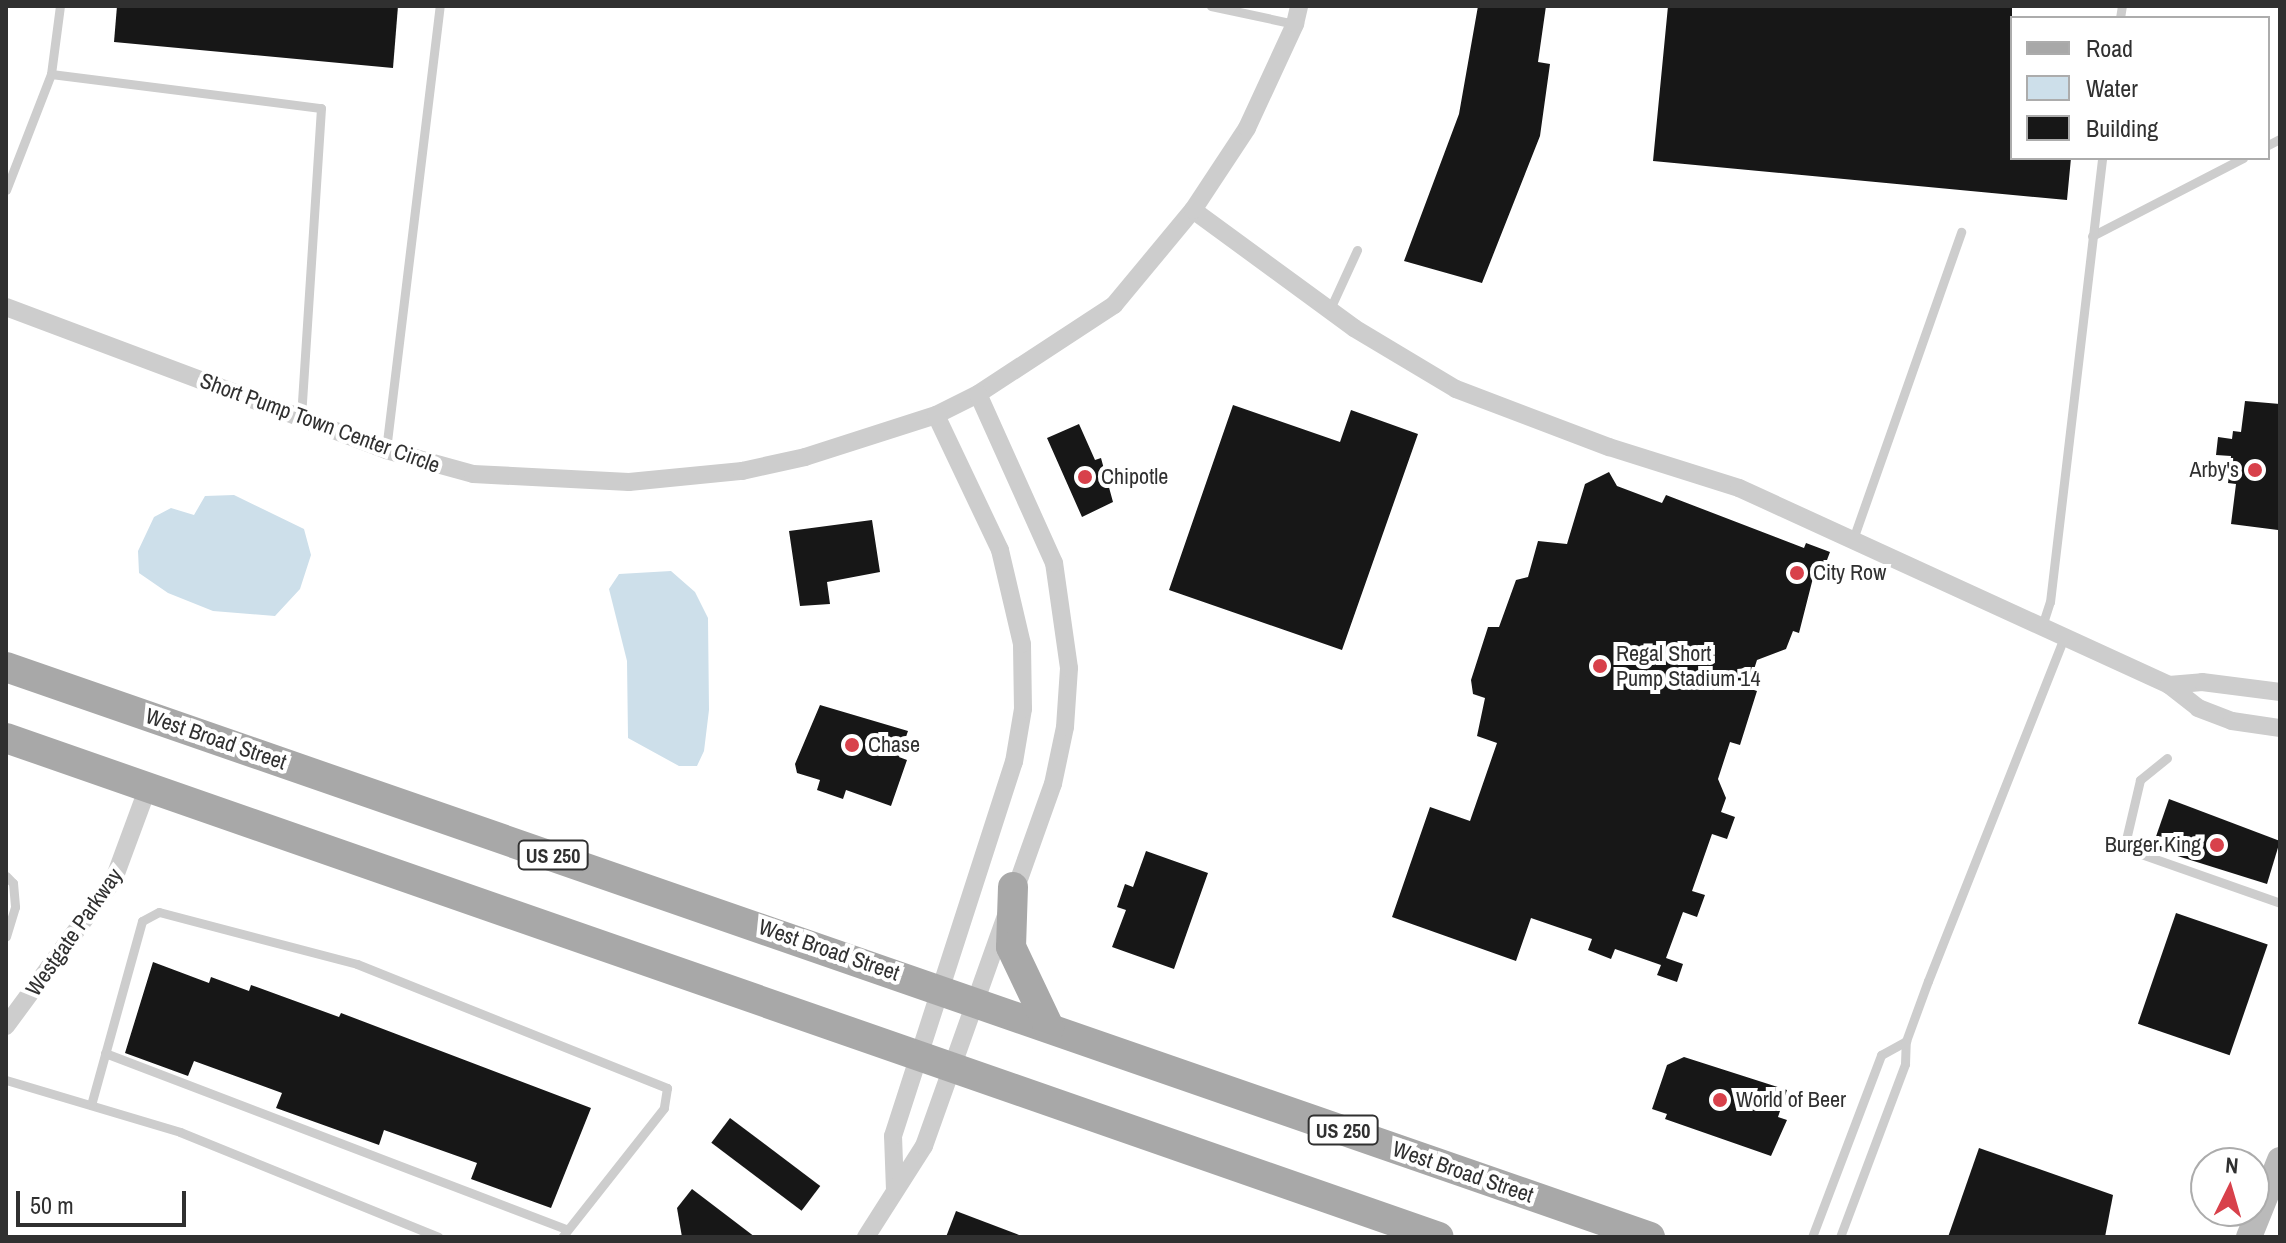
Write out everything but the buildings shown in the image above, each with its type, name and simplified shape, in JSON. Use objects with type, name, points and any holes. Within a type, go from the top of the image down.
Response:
[{"type":"main road","name":"West Broad Street","points":[[6,667],[1650,1237]]},
{"type":"main road","points":[[6,738],[1439,1237]]},
{"type":"main road","points":[[1013,887],[1011,947],[1049,1027]]},
{"type":"main road","points":[[2249,1237],[2280,1160]]},
{"type":"street","name":"Short Pump Town Center Circle","points":[[6,307],[386,450],[473,474],[629,482],[742,471],[850,445],[936,415],[978,394],[1114,305],[1193,210],[1247,128],[1297,15]]},
{"type":"street","points":[[1193,210],[1330,309],[1456,389],[1739,488],[2041,630],[2169,685],[2209,712],[2280,728]]},
{"type":"street","points":[[866,1237],[924,1146],[972,1001],[1053,784],[1065,727],[1069,668],[1054,563],[978,394]]},
{"type":"street","points":[[895,1190],[893,1136],[915,1055],[1014,762],[1024,680],[1017,610],[1000,550],[936,415]]},
{"type":"street","points":[[2169,685],[2202,682],[2280,692]]},
{"type":"street","name":"Westgate Parkway","points":[[6,1026],[114,879],[148,787]]},
{"type":"lane","points":[[6,190],[51,74],[60,6]]},
{"type":"lane","points":[[386,450],[440,6]]},
{"type":"lane","points":[[1211,6],[1297,15]]},
{"type":"lane","points":[[51,74],[321,108],[301,419]]},
{"type":"lane","points":[[2041,630],[2052,586],[2102,160]]},
{"type":"lane","points":[[2092,236],[2239,160]]},
{"type":"lane","points":[[1852,543],[1961,232]]},
{"type":"lane","points":[[1330,309],[1357,250]]},
{"type":"lane","points":[[1840,1237],[1905,1064],[1906,1041],[2063,640]]},
{"type":"lane","points":[[2167,758],[2140,780],[2124,848],[2280,903]]},
{"type":"lane","points":[[6,876],[13,883],[15,907],[6,937]]},
{"type":"lane","points":[[91,1105],[105,1053],[142,921],[159,912],[357,964],[446,996],[667,1088],[664,1108],[564,1233],[105,1053]]},
{"type":"lane","points":[[1812,1237],[1881,1055],[1906,1041]]},
{"type":"lane","points":[[6,1080],[180,1132],[438,1237]]},
{"type":"water","points":[[234,495],[304,529],[311,555],[300,589],[275,616],[213,611],[168,593],[139,573],[138,551],[154,517],[171,508],[194,515],[205,496]]},
{"type":"water","points":[[671,571],[695,592],[708,618],[709,710],[704,751],[697,766],[679,766],[628,738],[627,661],[609,589],[619,574]]},
{"type":"place","name":"Arby's","points":[[2255,470]]},
{"type":"place","name":"Chipotle","points":[[1085,477]]},
{"type":"place","name":"City Row","points":[[1797,573]]},
{"type":"place","name":"Regal Short Pump Stadium 14","points":[[1600,666]]},
{"type":"place","name":"Chase","points":[[852,745]]},
{"type":"place","name":"Burger King","points":[[2217,845]]},
{"type":"place","name":"World of Beer","points":[[1720,1100]]}]
